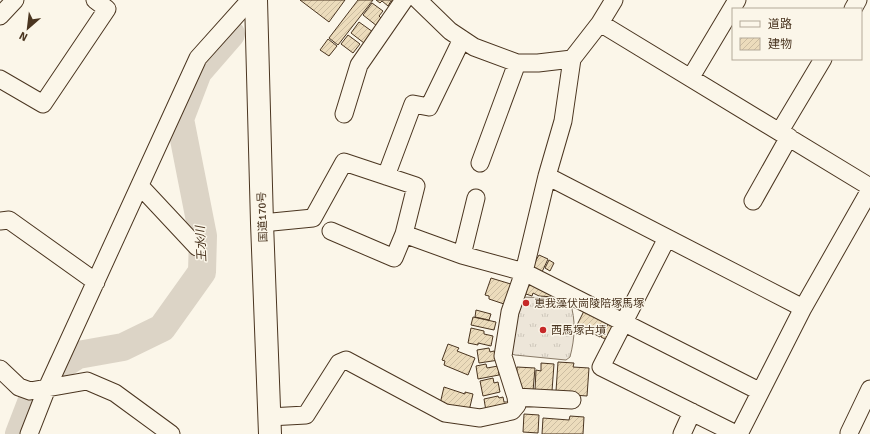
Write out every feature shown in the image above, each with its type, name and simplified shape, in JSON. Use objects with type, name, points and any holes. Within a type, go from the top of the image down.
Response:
[{"type":"highway","name":"国道170号","points":[[256,0],[262,223],[270,426]]},
{"type":"street","points":[[0,16],[15,0]]},
{"type":"street","points":[[0,79],[43,104],[107,9],[95,0]]},
{"type":"street","points":[[29,434],[47,388],[198,58],[250,0]]},
{"type":"street","points":[[344,114],[353,62],[404,0]]},
{"type":"street","points":[[418,0],[450,31],[474,47],[517,62],[538,63],[572,59]]},
{"type":"street","points":[[270,426],[306,415],[339,363],[346,360],[445,413],[480,418],[512,411],[517,405],[516,397],[503,356],[510,312],[524,272],[547,176],[563,121],[572,59],[600,23],[614,0]]},
{"type":"street","points":[[691,77],[736,0]]},
{"type":"street","points":[[600,23],[785,134],[870,188],[803,308],[737,434],[601,367],[667,238]]},
{"type":"street","points":[[386,176],[413,104],[429,107],[462,39]]},
{"type":"street","points":[[753,201],[822,60]]},
{"type":"street","points":[[480,163],[517,62]]},
{"type":"street","points":[[262,223],[313,218],[344,162],[416,186],[404,234],[394,258],[331,231]]},
{"type":"street","points":[[547,176],[803,308]]},
{"type":"street","points":[[140,186],[197,247]]},
{"type":"street","points":[[462,254],[476,198]]},
{"type":"street","points":[[0,221],[9,220],[96,282]]},
{"type":"street","points":[[404,234],[462,254],[524,272],[759,391]]},
{"type":"street","points":[[0,369],[19,387],[30,391],[87,381],[115,393],[171,434]]},
{"type":"street","points":[[849,434],[870,389]]},
{"type":"street","points":[[516,397],[572,400]]},
{"type":"street","points":[[682,434],[692,412]]},
{"type":"green space","points":[[558,296],[570,302],[572,309],[574,329],[570,357],[566,360],[515,355],[510,353],[521,297],[555,298]]},
{"type":"building","points":[[300,0],[345,0],[329,22]]},
{"type":"building","points":[[358,0],[373,0],[338,45],[329,38]]},
{"type":"building","points":[[376,0],[396,0],[394,3],[391,1],[388,6],[382,1],[380,3]]},
{"type":"building","points":[[372,3],[383,11],[379,16],[382,19],[377,26],[363,15]]},
{"type":"building","points":[[359,22],[373,32],[364,43],[351,33]]},
{"type":"building","points":[[348,35],[360,44],[353,53],[341,44]]},
{"type":"building","points":[[328,39],[337,46],[329,56],[320,50]]},
{"type":"building","points":[[539,255],[548,259],[542,272],[532,267]]},
{"type":"building","points":[[549,260],[554,263],[550,271],[545,268]]},
{"type":"building","points":[[491,278],[514,285],[507,305],[489,299],[489,296],[485,295]]},
{"type":"building","points":[[527,281],[556,294],[554,297],[539,296],[533,293],[532,296],[526,294],[525,296],[521,295]]},
{"type":"building","points":[[476,310],[491,314],[489,320],[475,317]]},
{"type":"building","points":[[584,311],[607,322],[600,337],[577,325]]},
{"type":"building","points":[[473,317],[496,322],[494,330],[471,325]]},
{"type":"building","points":[[608,324],[615,327],[609,341],[601,337]]},
{"type":"building","points":[[471,328],[484,331],[484,334],[493,336],[491,346],[478,343],[478,345],[468,343]]},
{"type":"building","points":[[448,344],[459,348],[457,351],[475,358],[468,375],[444,365],[445,361],[442,360]]},
{"type":"building","points":[[489,348],[490,352],[494,351],[499,360],[479,363],[477,350]]},
{"type":"building","points":[[558,362],[574,363],[573,367],[589,368],[587,396],[560,394],[556,391]]},
{"type":"building","points":[[541,363],[554,364],[552,391],[535,390],[536,370],[541,371]]},
{"type":"building","points":[[486,364],[487,368],[498,366],[499,375],[478,379],[476,366]]},
{"type":"building","points":[[517,367],[535,368],[533,391],[516,390]]},
{"type":"building","points":[[493,378],[494,383],[498,382],[500,392],[483,396],[480,381]]},
{"type":"building","points":[[444,387],[465,394],[465,392],[473,394],[469,411],[440,404]]},
{"type":"building","points":[[498,396],[499,398],[503,397],[504,402],[508,402],[509,407],[486,411],[484,399]]},
{"type":"building","points":[[524,414],[539,415],[538,433],[523,432]]},
{"type":"building","points":[[570,416],[584,417],[583,434],[542,434],[543,418],[569,420]]},
{"type":"waterway","name":"王水川","points":[[62,365],[78,355],[123,347],[162,328],[202,272],[203,236],[180,119],[198,72],[231,34]]},
{"type":"waterway","name":"王水川","points":[[19,434],[34,395]]},
{"type":"place","name":"恵我藻伏崗陵陪塚馬塚","points":[[526,303]]},
{"type":"place","name":"西馬塚古墳","points":[[543,330]]}]
